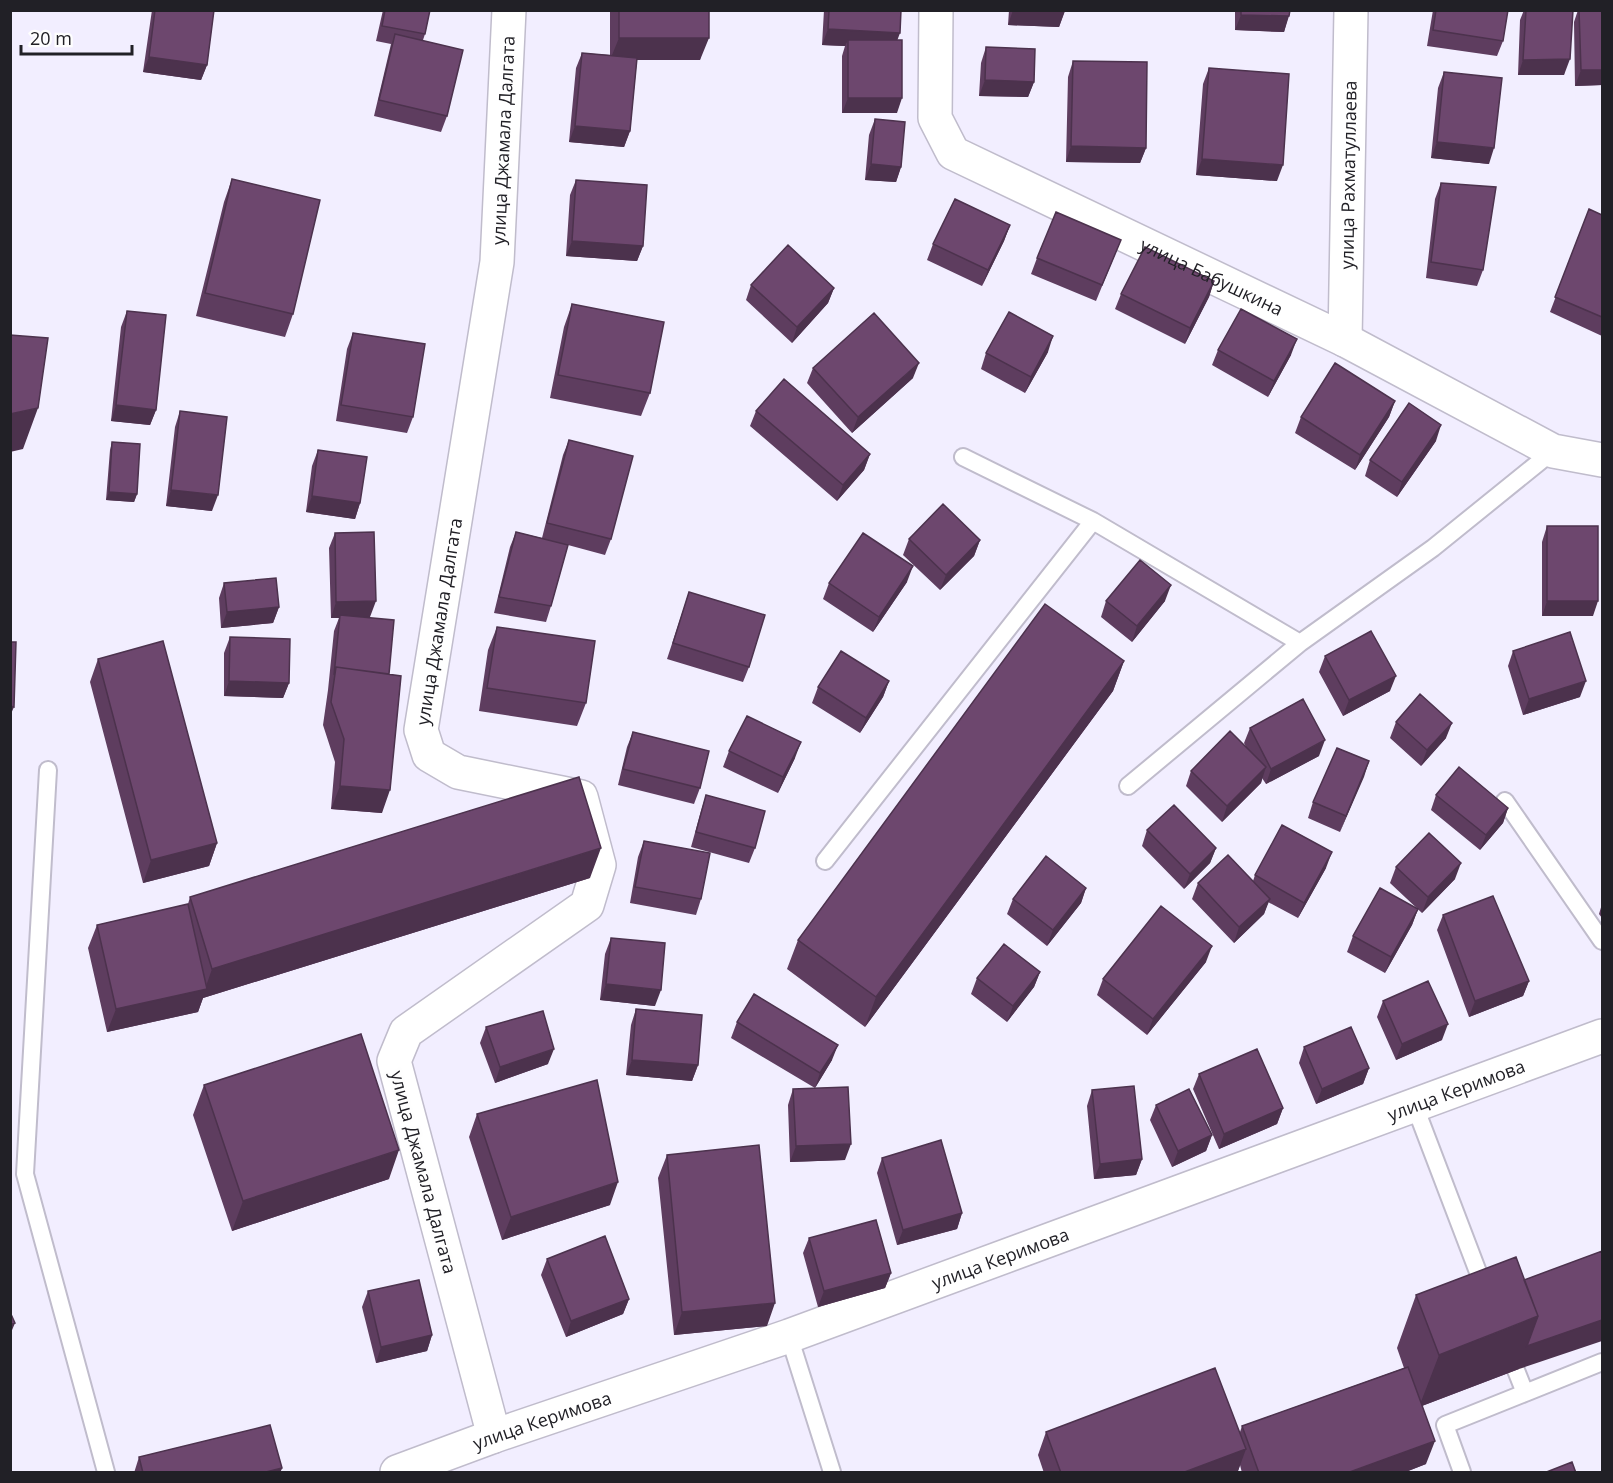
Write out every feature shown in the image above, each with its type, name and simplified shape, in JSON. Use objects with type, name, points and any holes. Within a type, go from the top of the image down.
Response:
[{"type":"street","name":"улица Джамала Далгата","points":[[478,1452],[394,1061],[406,1032],[587,905],[599,865],[581,797],[458,772],[429,755],[421,730],[497,262],[509,10]]},
{"type":"street","name":"улица Бабушкина","points":[[936,10],[936,118],[953,153],[1345,340],[1553,451],[1602,460]]},
{"type":"street","name":"улица Рахматуллаева","points":[[1345,340],[1351,10]]},
{"type":"street","name":"улица Керимова","points":[[397,1473],[478,1452],[1602,1036]]},
{"type":"lane","points":[[1128,786],[1300,643],[1433,549],[1553,451]]},
{"type":"lane","points":[[963,457],[1093,521],[1300,643]]},
{"type":"lane","points":[[825,861],[1093,521]]},
{"type":"lane","points":[[48,770],[18,1174],[106,1473]]},
{"type":"lane","points":[[1505,801],[1602,941]]},
{"type":"lane","points":[[1414,1104],[1491,1304]]},
{"type":"lane","points":[[789,1336],[832,1473]]},
{"type":"lane","points":[[1503,1338],[1525,1393]]},
{"type":"lane","points":[[1462,1473],[1445,1425],[1602,1362]]},
{"type":"building","points":[[155,10],[214,10],[207,65],[149,57]]},
{"type":"building","points":[[385,10],[430,10],[425,34],[382,26]]},
{"type":"building","points":[[619,10],[709,10],[709,38],[619,38]]},
{"type":"building","points":[[829,10],[901,10],[900,33],[828,29]]},
{"type":"building","points":[[1241,10],[1290,10],[1289,16],[1241,15]]},
{"type":"building","points":[[1436,10],[1508,10],[1503,41],[1433,30]]},
{"type":"building","points":[[1526,10],[1573,10],[1570,59],[1523,60]]},
{"type":"building","points":[[1579,10],[1602,10],[1602,70],[1581,70]]},
{"type":"building","points":[[395,34],[463,50],[447,116],[379,100]]},
{"type":"building","points":[[848,40],[902,40],[902,98],[848,98]]},
{"type":"building","points":[[986,47],[1035,49],[1034,82],[985,80]]},
{"type":"building","points":[[582,53],[637,58],[630,131],[575,126]]},
{"type":"building","points":[[1073,61],[1147,62],[1146,148],[1071,146]]},
{"type":"building","points":[[1209,68],[1289,74],[1283,165],[1202,159]]},
{"type":"building","points":[[1444,72],[1502,78],[1494,148],[1437,142]]},
{"type":"building","points":[[875,119],[905,122],[901,167],[871,164]]},
{"type":"building","points":[[232,179],[320,200],[293,314],[205,293]]},
{"type":"building","points":[[576,180],[647,185],[643,246],[572,241]]},
{"type":"building","points":[[1441,183],[1496,187],[1483,270],[1431,262]]},
{"type":"building","points":[[955,199],[1010,225],[988,270],[933,244]]},
{"type":"building","points":[[1589,209],[1602,215],[1602,317],[1555,297]]},
{"type":"building","points":[[1056,212],[1121,240],[1102,285],[1037,258]]},
{"type":"building","points":[[788,245],[834,288],[797,327],[751,285]]},
{"type":"building","points":[[1145,247],[1214,281],[1190,328],[1121,294]]},
{"type":"building","points":[[572,304],[664,322],[650,393],[558,375]]},
{"type":"building","points":[[1241,309],[1297,339],[1274,381],[1218,350]]},
{"type":"building","points":[[127,311],[166,315],[156,410],[116,405]]},
{"type":"building","points":[[1009,312],[1053,336],[1031,377],[986,353]]},
{"type":"building","points":[[874,313],[919,363],[858,417],[813,368]]},
{"type":"building","points":[[353,333],[425,344],[413,417],[341,405]]},
{"type":"building","points":[[10,335],[48,338],[38,408],[10,414]]},
{"type":"building","points":[[1335,363],[1395,401],[1360,455],[1301,417]]},
{"type":"building","points":[[784,379],[870,454],[843,485],[756,411]]},
{"type":"building","points":[[1409,403],[1441,425],[1402,482],[1370,460]]},
{"type":"building","points":[[180,411],[227,417],[218,495],[171,490]]},
{"type":"building","points":[[569,440],[633,456],[611,539],[547,523]]},
{"type":"building","points":[[112,442],[140,444],[137,494],[109,492]]},
{"type":"building","points":[[318,450],[367,457],[360,503],[312,496]]},
{"type":"building","points":[[943,504],[980,540],[946,575],[909,539]]},
{"type":"building","points":[[1547,526],[1598,526],[1598,601],[1547,601]]},
{"type":"building","points":[[374,532],[376,601],[336,602],[335,533]]},
{"type":"building","points":[[516,532],[568,545],[551,606],[499,597]]},
{"type":"building","points":[[863,533],[913,566],[879,617],[829,583]]},
{"type":"building","points":[[1140,560],[1171,585],[1137,626],[1106,601]]},
{"type":"building","points":[[276,578],[279,607],[227,612],[224,583]]},
{"type":"building","points":[[689,592],[765,615],[749,667],[673,643]]},
{"type":"building","points":[[1045,604],[1124,661],[876,997],[798,940]]},
{"type":"building","points":[[340,615],[394,620],[389,674],[336,667],[334,675]]},
{"type":"building","points":[[497,627],[595,641],[586,703],[487,688]]},
{"type":"building","points":[[1371,631],[1396,676],[1349,700],[1325,656]]},
{"type":"building","points":[[1570,632],[1586,681],[1529,699],[1513,651]]},
{"type":"building","points":[[230,637],[290,639],[289,683],[229,681]]},
{"type":"building","points":[[163,641],[217,843],[151,860],[98,659]]},
{"type":"building","points":[[10,642],[16,642],[14,707],[10,706]]},
{"type":"building","points":[[841,651],[889,681],[866,718],[818,687]]},
{"type":"building","points":[[336,667],[401,676],[390,790],[340,786],[344,739],[331,702]]},
{"type":"building","points":[[1420,694],[1452,723],[1427,750],[1396,722]]},
{"type":"building","points":[[1303,699],[1325,740],[1271,769],[1250,728]]},
{"type":"building","points":[[747,716],[801,742],[783,777],[729,751]]},
{"type":"building","points":[[1230,731],[1266,767],[1227,806],[1191,771]]},
{"type":"building","points":[[633,732],[709,751],[700,788],[623,769]]},
{"type":"building","points":[[1337,748],[1369,761],[1346,816],[1313,802]]},
{"type":"building","points":[[1459,767],[1508,808],[1486,835],[1436,795]]},
{"type":"building","points":[[579,777],[601,848],[212,969],[190,897]]},
{"type":"building","points":[[706,795],[765,811],[755,848],[696,832]]},
{"type":"building","points":[[1174,805],[1216,848],[1190,874],[1147,830]]},
{"type":"building","points":[[1282,825],[1332,852],[1304,903],[1255,875]]},
{"type":"building","points":[[1429,833],[1461,863],[1428,897],[1396,867]]},
{"type":"building","points":[[644,841],[710,853],[701,899],[635,887]]},
{"type":"building","points":[[1228,855],[1270,899],[1239,927],[1198,883]]},
{"type":"building","points":[[1046,856],[1086,888],[1053,930],[1013,899]]},
{"type":"building","points":[[1380,888],[1418,909],[1391,957],[1353,936]]},
{"type":"building","points":[[1493,896],[1529,981],[1475,1001],[1443,915]]},
{"type":"building","points":[[188,904],[207,989],[116,1009],[97,925]]},
{"type":"building","points":[[1161,906],[1212,946],[1153,1019],[1103,979]]},
{"type":"building","points":[[611,938],[665,943],[661,990],[606,984]]},
{"type":"building","points":[[1004,944],[1040,972],[1013,1006],[977,978]]},
{"type":"building","points":[[1428,981],[1448,1024],[1402,1044],[1383,1001]]},
{"type":"building","points":[[754,994],[838,1045],[820,1073],[737,1022]]},
{"type":"building","points":[[636,1009],[702,1015],[698,1065],[632,1060]]},
{"type":"building","points":[[543,1011],[554,1049],[500,1067],[486,1027]]},
{"type":"building","points":[[1351,1027],[1369,1068],[1322,1089],[1304,1047]]},
{"type":"building","points":[[361,1034],[399,1150],[243,1201],[204,1085]]},
{"type":"building","points":[[1257,1049],[1283,1108],[1224,1134],[1199,1074]]},
{"type":"building","points":[[597,1080],[618,1182],[511,1217],[477,1114]]},
{"type":"building","points":[[1134,1086],[1142,1159],[1100,1164],[1092,1090]]},
{"type":"building","points":[[848,1087],[851,1144],[796,1146],[793,1089]]},
{"type":"building","points":[[1189,1089],[1212,1135],[1178,1151],[1156,1105]]},
{"type":"building","points":[[941,1140],[962,1213],[903,1230],[882,1158]]},
{"type":"building","points":[[759,1145],[775,1303],[682,1312],[667,1155]]},
{"type":"building","points":[[876,1220],[891,1273],[824,1291],[809,1238]]},
{"type":"building","points":[[605,1236],[629,1299],[571,1321],[547,1259]]},
{"type":"building","points":[[1602,1251],[1602,1320],[1527,1346],[1538,1316],[1524,1280]]},
{"type":"building","points":[[1516,1257],[1538,1316],[1439,1355],[1416,1295]]},
{"type":"building","points":[[419,1280],[432,1335],[381,1347],[368,1291]]},
{"type":"building","points":[[10,1312],[15,1323],[10,1325]]},
{"type":"building","points":[[1408,1367],[1435,1441],[1347,1473],[1259,1473],[1242,1426]]},
{"type":"building","points":[[1215,1368],[1246,1449],[1182,1473],[1061,1473],[1046,1432]]},
{"type":"building","points":[[270,1425],[282,1468],[262,1473],[143,1473],[139,1457]]},
{"type":"building","points":[[1572,1462],[1576,1473],[1544,1473]]}]
